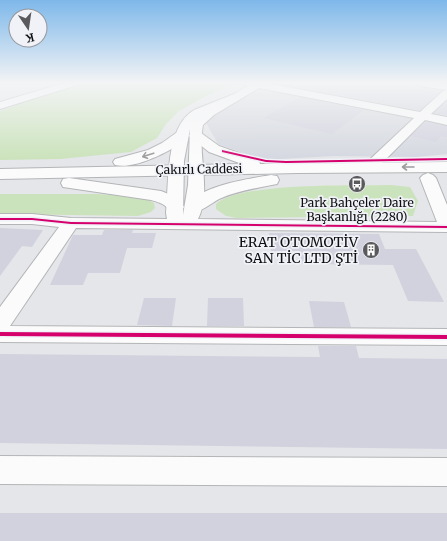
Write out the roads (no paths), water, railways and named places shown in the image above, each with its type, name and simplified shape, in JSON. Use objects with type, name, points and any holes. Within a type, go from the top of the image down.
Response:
[{"type":"main road","points":[[70,177],[140,158],[166,148],[189,136],[214,149],[252,163],[298,168]]},
{"type":"main road","name":"Çakırlı Caddesi","points":[[0,183],[70,177],[177,176],[298,168],[447,167]]},
{"type":"main road","name":"Çakırlı Caddesi","points":[[0,172],[20,172],[70,177]]},
{"type":"main road","name":"Çakırlı Caddesi","points":[[196,175],[271,180],[447,178]]},
{"type":"main road","points":[[70,177],[155,195],[170,201],[175,207]]},
{"type":"main road","points":[[194,207],[202,201],[219,194],[271,180]]},
{"type":"street","points":[[182,225],[175,218],[177,176],[189,136],[197,128],[201,120],[221,108]]},
{"type":"street","points":[[384,108],[447,121]]},
{"type":"street","points":[[370,167],[432,108]]},
{"type":"street","points":[[182,225],[190,219],[194,207],[196,175],[189,136]]},
{"type":"street","points":[[0,219],[32,219],[70,223],[182,225],[447,226],[428,178]]},
{"type":"street","points":[[0,323],[70,223]]},
{"type":"street","points":[[0,334],[447,337]]},
{"type":"street","points":[[0,470],[447,472]]},
{"type":"place","name":"Park Bahçeler Dai̇re Başkanlığı (2280)","points":[[357,184]]},
{"type":"place","name":"ERAT OTOMOTİV SAN TİC LTD ŞTİ","points":[[371,250]]}]
